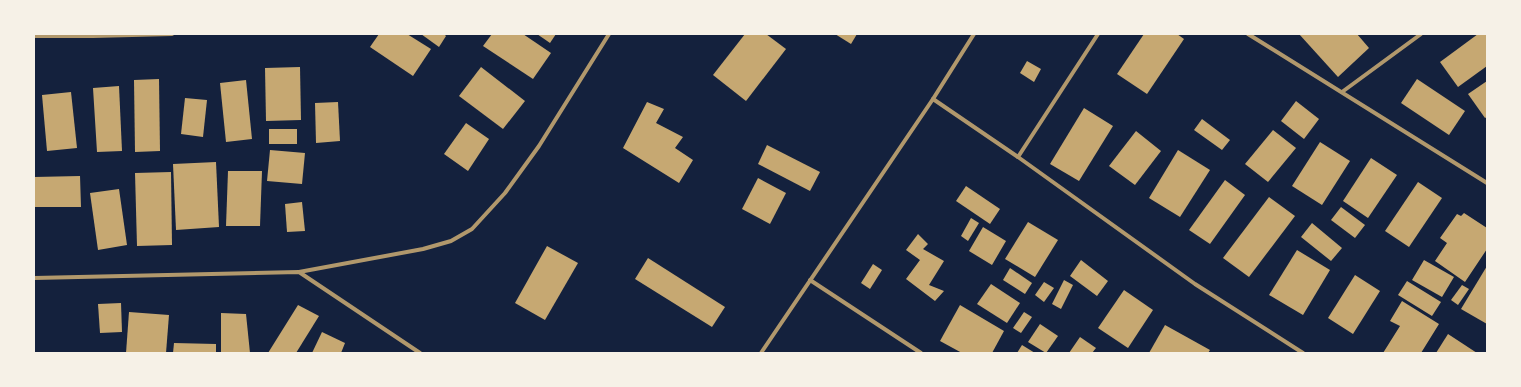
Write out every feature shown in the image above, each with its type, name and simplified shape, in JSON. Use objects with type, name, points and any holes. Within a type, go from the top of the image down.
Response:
[{"type":"street","points":[[34,36],[172,34]]},
{"type":"street","points":[[34,278],[299,272],[423,249],[451,240],[472,228],[506,193],[539,146],[609,34]]},
{"type":"street","points":[[761,353],[933,99],[974,34]]},
{"type":"street","points":[[1018,157],[1098,34]]},
{"type":"street","points":[[1248,34],[1487,183]]},
{"type":"street","points":[[1342,92],[1421,34]]},
{"type":"street","points":[[933,99],[1018,157],[1195,284],[1303,353]]},
{"type":"street","points":[[299,272],[420,353]]},
{"type":"street","points":[[810,280],[921,353]]},
{"type":"building","points":[[379,34],[407,34],[431,49],[413,76],[370,47]]},
{"type":"building","points":[[421,34],[444,34],[446,36],[439,47]]},
{"type":"building","points":[[492,34],[523,34],[551,53],[533,79],[483,46]]},
{"type":"building","points":[[537,34],[556,34],[550,43]]},
{"type":"building","points":[[745,34],[766,34],[786,49],[746,101],[713,75]]},
{"type":"building","points":[[835,34],[857,34],[851,44]]},
{"type":"building","points":[[1144,34],[1177,34],[1184,39],[1147,94],[1117,74]]},
{"type":"building","points":[[1299,34],[1357,34],[1369,48],[1338,77]]},
{"type":"building","points":[[1478,34],[1487,34],[1487,66],[1458,87],[1440,62]]},
{"type":"building","points":[[1027,61],[1041,69],[1034,82],[1020,73]]},
{"type":"building","points":[[300,67],[301,120],[266,121],[265,68]]},
{"type":"building","points":[[481,67],[525,101],[503,129],[459,96]]},
{"type":"building","points":[[159,79],[160,151],[135,152],[134,80]]},
{"type":"building","points":[[1417,79],[1465,111],[1449,135],[1401,103]]},
{"type":"building","points":[[246,80],[252,139],[226,142],[220,83]]},
{"type":"building","points":[[1487,81],[1487,117],[1485,118],[1468,94]]},
{"type":"building","points":[[119,86],[122,151],[97,152],[93,88]]},
{"type":"building","points":[[71,92],[77,148],[47,151],[42,95]]},
{"type":"building","points":[[185,98],[207,100],[203,137],[181,134]]},
{"type":"building","points":[[1296,101],[1319,119],[1304,139],[1281,121]]},
{"type":"building","points":[[338,102],[340,141],[316,143],[315,103]]},
{"type":"building","points":[[647,102],[664,109],[656,123],[683,137],[675,148],[693,160],[679,183],[623,148]]},
{"type":"building","points":[[1084,108],[1113,126],[1079,181],[1050,164]]},
{"type":"building","points":[[1202,119],[1230,140],[1222,150],[1194,130]]},
{"type":"building","points":[[466,123],[489,139],[468,171],[444,154]]},
{"type":"building","points":[[269,129],[297,129],[297,144],[269,144]]},
{"type":"building","points":[[1273,130],[1296,148],[1268,182],[1245,164]]},
{"type":"building","points":[[1136,131],[1161,151],[1135,185],[1109,166]]},
{"type":"building","points":[[1320,142],[1350,161],[1322,205],[1292,186]]},
{"type":"building","points":[[767,145],[820,172],[810,191],[758,164]]},
{"type":"building","points":[[270,150],[305,153],[302,184],[267,181]]},
{"type":"building","points":[[1178,150],[1210,170],[1180,217],[1149,198]]},
{"type":"building","points":[[1371,158],[1397,175],[1368,218],[1343,201]]},
{"type":"building","points":[[216,162],[219,227],[176,230],[173,164]]},
{"type":"building","points":[[228,171],[262,171],[260,226],[226,226]]},
{"type":"building","points":[[171,172],[172,245],[137,246],[135,173]]},
{"type":"building","points":[[80,176],[81,207],[34,207],[34,177]]},
{"type":"building","points":[[758,178],[786,193],[770,224],[742,209]]},
{"type":"building","points":[[1225,180],[1245,195],[1210,244],[1189,230]]},
{"type":"building","points":[[1418,182],[1442,198],[1409,247],[1385,231]]},
{"type":"building","points":[[966,186],[1000,209],[990,224],[956,201]]},
{"type":"building","points":[[119,189],[127,245],[98,250],[90,193]]},
{"type":"building","points":[[1269,197],[1295,216],[1249,277],[1223,258]]},
{"type":"building","points":[[302,202],[305,231],[287,232],[285,204]]},
{"type":"building","points":[[1341,207],[1365,225],[1355,238],[1331,220]]},
{"type":"building","points":[[1464,213],[1487,228],[1487,249],[1465,282],[1435,261],[1447,243],[1440,238],[1457,214],[1461,216]]},
{"type":"building","points":[[971,218],[979,223],[968,241],[961,236]]},
{"type":"building","points":[[1028,222],[1058,240],[1035,277],[1005,259]]},
{"type":"building","points":[[1312,223],[1342,248],[1331,261],[1301,237]]},
{"type":"building","points":[[983,227],[1006,241],[992,265],[969,251]]},
{"type":"building","points":[[918,234],[928,244],[923,249],[944,261],[929,285],[944,291],[935,301],[906,279],[920,260],[906,250]]},
{"type":"building","points":[[547,246],[578,263],[545,320],[515,303]]},
{"type":"building","points":[[1297,250],[1330,270],[1303,315],[1269,295]]},
{"type":"building","points":[[648,258],[725,307],[712,327],[635,279]]},
{"type":"building","points":[[1081,260],[1108,281],[1097,296],[1070,276]]},
{"type":"building","points":[[1424,260],[1454,277],[1442,297],[1412,280]]},
{"type":"building","points":[[873,264],[882,270],[870,289],[861,283]]},
{"type":"building","points":[[1487,266],[1487,324],[1461,309]]},
{"type":"building","points":[[1010,268],[1032,283],[1025,294],[1003,280]]},
{"type":"building","points":[[1355,275],[1380,291],[1353,334],[1328,318]]},
{"type":"building","points":[[1064,280],[1073,285],[1061,309],[1052,304]]},
{"type":"building","points":[[1407,281],[1441,302],[1432,316],[1398,295]]},
{"type":"building","points":[[1044,282],[1054,288],[1044,302],[1035,295]]},
{"type":"building","points":[[991,284],[1020,303],[1007,323],[977,304]]},
{"type":"building","points":[[1462,285],[1469,289],[1458,305],[1451,300]]},
{"type":"building","points":[[1124,290],[1153,310],[1128,348],[1098,328]]},
{"type":"building","points":[[1402,301],[1439,324],[1421,353],[1383,353],[1400,326],[1390,321]]},
{"type":"building","points":[[121,303],[122,332],[100,333],[98,304]]},
{"type":"building","points":[[298,305],[319,316],[296,353],[268,353]]},
{"type":"building","points":[[960,305],[1004,331],[992,353],[962,353],[940,341]]},
{"type":"building","points":[[129,312],[169,315],[166,353],[126,353]]},
{"type":"building","points":[[1024,312],[1032,317],[1021,333],[1013,328]]},
{"type":"building","points":[[221,313],[246,314],[250,353],[221,353]]},
{"type":"building","points":[[1040,324],[1058,336],[1046,353],[1028,342]]},
{"type":"building","points":[[1165,325],[1210,350],[1208,353],[1149,353]]},
{"type":"building","points":[[322,332],[345,343],[341,353],[312,353]]},
{"type":"building","points":[[1448,334],[1477,353],[1436,353]]},
{"type":"building","points":[[1080,337],[1096,348],[1092,353],[1069,353]]},
{"type":"building","points":[[174,343],[216,344],[216,353],[173,353]]},
{"type":"building","points":[[1022,345],[1035,353],[1017,353]]}]
